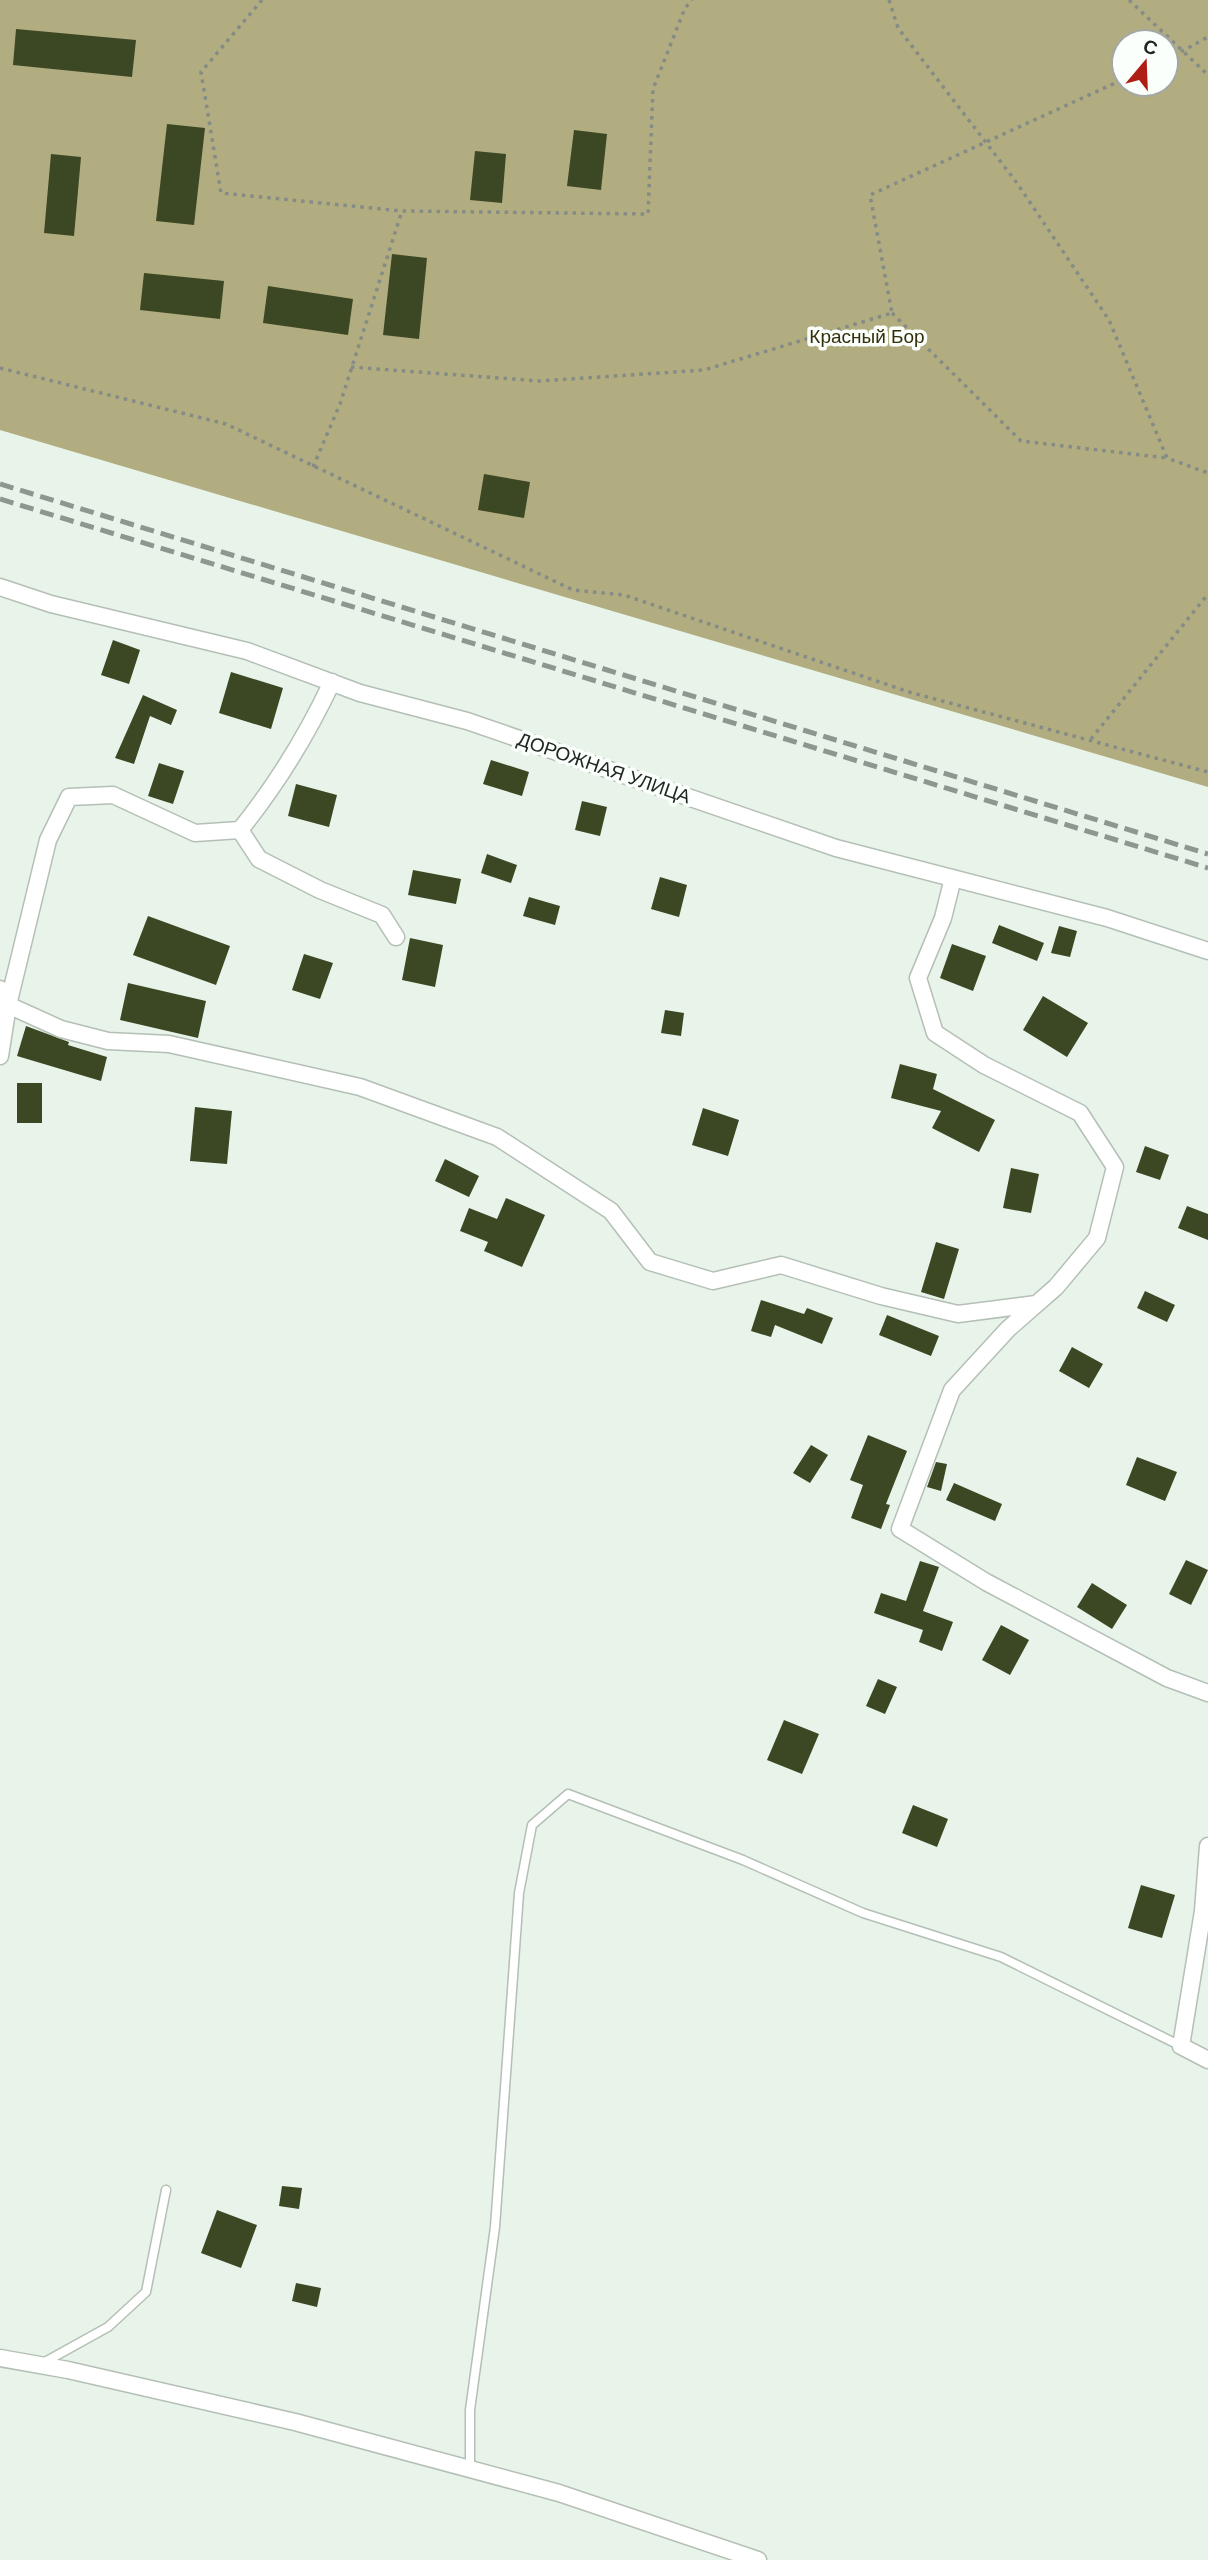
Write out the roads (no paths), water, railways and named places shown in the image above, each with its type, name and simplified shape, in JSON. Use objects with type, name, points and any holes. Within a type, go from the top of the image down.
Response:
[{"type":"street","name":"ДОРОЖНАЯ УЛИЦА","points":[[0,587],[51,604],[247,651],[360,693],[480,725],[836,848],[1107,918],[1208,951]]},
{"type":"street","points":[[0,1056],[8,1005],[48,840],[69,797],[113,795],[195,833],[240,830],[262,802],[312,726],[332,682]]},
{"type":"street","points":[[240,830],[259,859],[320,890],[382,915],[396,937]]},
{"type":"street","points":[[953,878],[943,918],[918,978],[935,1033],[984,1065],[1080,1113],[1115,1167],[1097,1238],[1056,1287],[1008,1329],[953,1391],[900,1529],[986,1582],[1167,1678],[1208,1693]]},
{"type":"street","points":[[0,989],[8,1005],[61,1029],[108,1041],[169,1044],[360,1087],[497,1137],[611,1211],[650,1262],[663,1266],[713,1280],[781,1265],[881,1296],[958,1314],[1036,1304]]},
{"type":"street","points":[[1208,1846],[1203,1911],[1181,2046],[1208,2060]]},
{"type":"street","points":[[0,2358],[295,2422],[559,2493],[758,2560]]},
{"type":"lane","points":[[470,2469],[470,2410],[495,2227],[519,1892],[532,1825],[568,1794],[743,1860],[863,1913],[1001,1957],[1181,2046]]},
{"type":"lane","points":[[40,2365],[108,2327],[146,2292],[166,2190]]},
{"type":"railway","points":[[0,484],[1208,854]]},
{"type":"railway","points":[[0,499],[1208,868]]},
{"type":"park label","name":"Красный Бор","points":[[867,336]]}]
